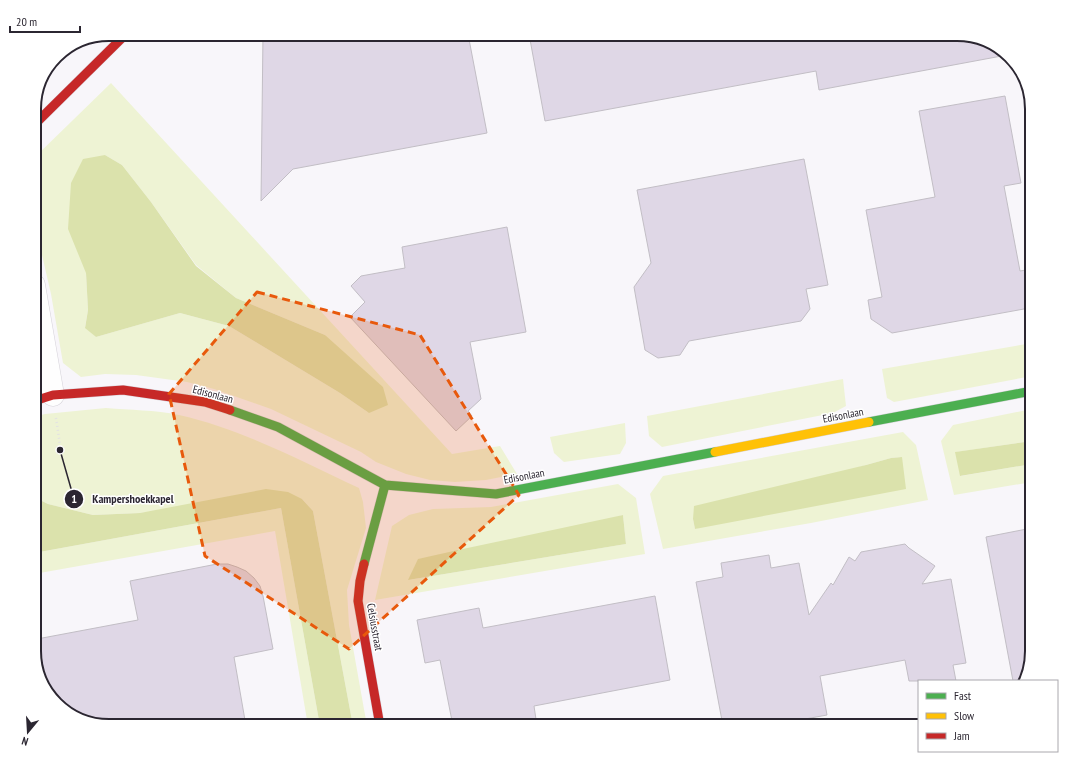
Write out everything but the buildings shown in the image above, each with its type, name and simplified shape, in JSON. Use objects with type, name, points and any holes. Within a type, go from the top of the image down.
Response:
[{"type":"street","points":[[41,118],[119,41]]},
{"type":"street","points":[[41,364],[44,398]]},
{"type":"street","name":"Edisonlaan","points":[[44,398],[123,390],[205,402],[278,427],[385,486],[496,494],[1025,392]]},
{"type":"street","name":"Celsiusstraat","points":[[379,719],[358,601],[360,581],[385,486]]},
{"type":"path","points":[[44,398],[60,445]]},
{"type":"highlighted area","points":[[257,292],[420,335],[519,495],[349,649],[205,556],[169,394]]},
{"type":"shaded area","points":[[111,83],[452,454],[500,446],[517,474],[486,480],[455,482],[430,480],[406,474],[376,462],[361,452],[271,409],[214,389],[187,382],[136,375],[105,374],[81,377],[63,363],[51,294],[41,251],[41,151]],"holes":[[[105,155],[122,165],[151,202],[196,265],[236,298],[325,335],[369,413],[340,393],[229,326],[180,313],[96,337],[85,327],[88,310],[86,273]]]},
{"type":"shaded area","points":[[105,155],[122,165],[151,202],[196,266],[236,298],[325,335],[383,387],[388,405],[369,413],[340,393],[229,326],[180,313],[96,337],[85,328],[88,310],[86,273],[68,229],[71,183],[83,159]]},
{"type":"shaded area","points":[[1025,344],[1025,377],[894,402],[887,398],[882,369]]},
{"type":"shaded area","points":[[843,379],[846,406],[833,413],[662,447],[649,436],[647,416]]},
{"type":"shaded area","points":[[106,408],[142,410],[179,415],[202,421],[248,437],[359,488],[363,502],[366,528],[347,590],[349,625],[366,719],[352,719],[313,511],[302,499],[140,513],[93,515],[48,504],[41,500],[41,415]]},
{"type":"shaded area","points":[[1025,410],[1025,442],[956,452],[961,476],[1025,465],[1025,483],[954,495],[941,441],[953,425]]},
{"type":"shaded area","points":[[625,423],[626,443],[620,454],[564,462],[554,453],[550,437]]},
{"type":"shaded area","points":[[903,432],[916,445],[928,500],[811,523],[663,549],[650,494],[663,476]],"holes":[[[902,457],[695,529],[693,519],[866,465],[891,458]]]},
{"type":"shaded area","points":[[1025,442],[1025,465],[960,476],[955,452]]},
{"type":"shaded area","points":[[902,457],[906,489],[695,529],[693,519],[694,506],[891,458]]},
{"type":"shaded area","points":[[618,484],[636,498],[645,554],[375,600],[392,526],[409,515],[433,509],[491,507]],"holes":[[[623,515],[626,544],[408,580]]]},
{"type":"shaded area","points":[[266,489],[288,492],[302,499],[313,511],[352,719],[319,719],[281,508],[41,552],[41,500],[48,504],[93,515],[140,513]]},
{"type":"shaded area","points":[[281,508],[319,719],[307,719],[275,531],[41,573],[41,552]]},
{"type":"shaded area","points":[[623,515],[626,544],[408,580],[418,559]]},
{"type":"traffic: fast","points":[[869,422],[1025,392]]},
{"type":"traffic: fast","points":[[230,410],[278,427],[385,485],[496,494],[715,452]]},
{"type":"traffic: fast","points":[[364,564],[385,485]]},
{"type":"traffic: slow","points":[[715,452],[869,422]]},
{"type":"traffic: jam","points":[[41,118],[119,41]]},
{"type":"traffic: jam","points":[[41,399],[53,395],[123,390],[205,402],[230,410]]},
{"type":"traffic: jam","points":[[364,564],[360,581],[358,601],[379,719]]},
{"type":"place","name":"Kampershoekkapel","points":[[60,450]]}]
